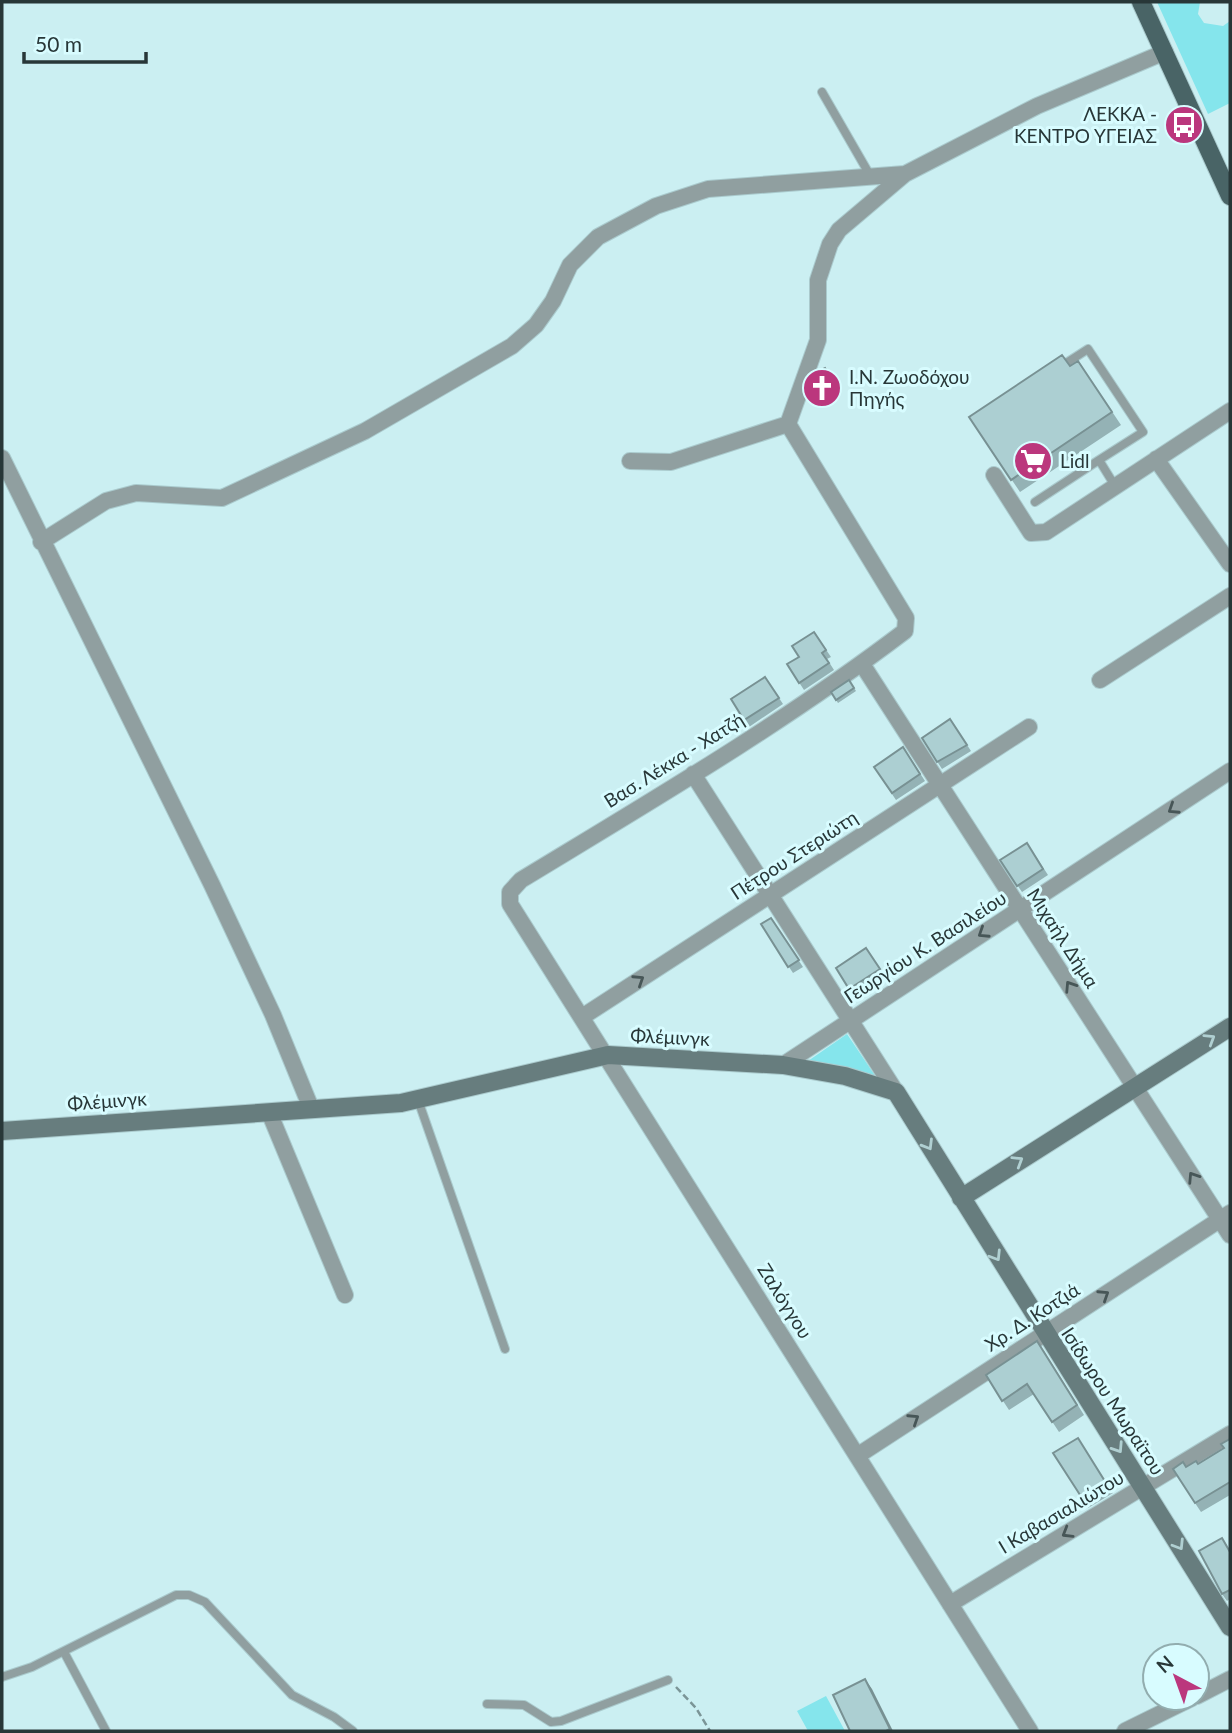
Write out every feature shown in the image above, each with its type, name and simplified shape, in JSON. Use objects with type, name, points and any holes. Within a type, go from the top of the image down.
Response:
[{"type":"main road","points":[[1142,2],[1230,196]]},
{"type":"street","points":[[630,461],[671,462],[788,424],[818,340],[818,280],[830,244],[839,230],[905,174],[1037,106],[1165,52]]},
{"type":"street","points":[[41,542],[106,501],[136,492],[222,498],[365,431],[512,346],[536,325],[553,301],[570,265],[598,237],[656,206],[708,189],[905,174]]},
{"type":"street","points":[[994,475],[1031,533],[1046,532],[1230,411]]},
{"type":"street","name":"Βασ. Λέκκα - Χατζή","points":[[510,892],[522,880],[693,775],[862,664],[905,631],[906,618],[788,424]]},
{"type":"street","points":[[2,458],[212,885],[273,1015],[311,1108]]},
{"type":"street","points":[[1156,459],[1230,564]]},
{"type":"street","points":[[1100,680],[1230,596]]},
{"type":"street","name":"Μιχαήλ Δήμα","points":[[862,664],[1135,1087],[1226,1216],[1230,1235]]},
{"type":"street","name":"Πέτρου Στεριώτη","points":[[582,1017],[1029,727]]},
{"type":"street","name":"Γεωργίου Κ. Βασιλείου","points":[[783,1065],[1230,771]]},
{"type":"street","points":[[693,775],[961,1198],[1230,1027]]},
{"type":"street","name":"Ζαλόγγου","points":[[510,892],[510,904],[608,1055],[1030,1731]]},
{"type":"street","name":"Φλέμινγκ","points":[[2,1131],[418,1100],[608,1055],[783,1065],[845,1076],[896,1092]]},
{"type":"street","points":[[269,1112],[345,1295]]},
{"type":"street","name":"Ισίδωρου Μωραϊτου","points":[[961,1198],[1230,1626]]},
{"type":"street","name":"Χρ. Δ. Κοτζιά","points":[[857,1456],[1226,1216]]},
{"type":"street","name":"Ι Καβασιαλιώτου","points":[[950,1604],[1230,1434]]},
{"type":"street","points":[[1211,1689],[1230,1679]]},
{"type":"street","points":[[1125,1731],[1164,1712]]},
{"type":"lane","points":[[822,92],[871,177]]},
{"type":"lane","points":[[1035,502],[1143,432],[1088,349],[1050,373]]},
{"type":"lane","points":[[1099,460],[1115,486]]},
{"type":"lane","points":[[418,1100],[505,1349]]},
{"type":"lane","points":[[2,1677],[64,1652],[176,1595],[189,1595],[205,1602],[292,1695],[334,1717],[353,1731]]},
{"type":"lane","points":[[64,1652],[106,1731]]},
{"type":"lane","points":[[488,1704],[524,1705],[551,1722],[561,1721],[668,1680]]},
{"type":"path","points":[[668,1680],[696,1708],[710,1731]]},
{"type":"shaded area","points":[[1157,2],[1200,2],[1198,14],[1204,23],[1223,26],[1230,21],[1230,103],[1208,114]]},
{"type":"shaded area","points":[[847,1034],[876,1077],[808,1061]]},
{"type":"shaded area","points":[[826,1696],[845,1731],[808,1731],[797,1711]]},
{"type":"building","name":"Lidl","points":[[1062,355],[1070,366],[1078,361],[1112,412],[1011,480],[969,417]]},
{"type":"building","points":[[825,368],[833,384],[809,395],[805,387],[809,376]]},
{"type":"building","points":[[814,632],[826,650],[822,653],[829,663],[799,683],[787,664],[799,657],[792,646]]},
{"type":"building","points":[[765,677],[779,698],[744,720],[731,699]]},
{"type":"building","points":[[849,680],[854,688],[836,700],[831,692]]},
{"type":"building","points":[[950,719],[967,745],[937,762],[922,738]]},
{"type":"building","points":[[903,747],[920,774],[892,793],[874,767]]},
{"type":"building","points":[[1027,843],[1043,869],[1017,886],[1000,860]]},
{"type":"building","points":[[771,918],[799,960],[788,967],[761,924]]},
{"type":"building","points":[[866,948],[880,969],[849,989],[836,968]]},
{"type":"building","points":[[1037,1341],[1077,1405],[1052,1422],[1027,1384],[1002,1401],[986,1375]]},
{"type":"building","points":[[1078,1438],[1106,1483],[1082,1498],[1053,1453]]},
{"type":"building","points":[[1230,1439],[1230,1482],[1195,1503],[1173,1469],[1183,1462],[1186,1467],[1196,1461],[1198,1464],[1224,1448],[1221,1444]]},
{"type":"building","points":[[1222,1538],[1230,1552],[1230,1590],[1222,1594],[1199,1551]]},
{"type":"building","points":[[865,1679],[890,1729],[886,1731],[850,1731],[833,1695]]},
{"type":"place","name":"ΛΕΚΚΑ - ΚΕΝΤΡΟ ΥΓΕΙΑΣ","points":[[1184,125]]},
{"type":"place","name":"Ι.Ν. Ζωοδόχου Πηγής","points":[[822,388]]},
{"type":"place","name":"Lidl","points":[[1033,461]]}]
